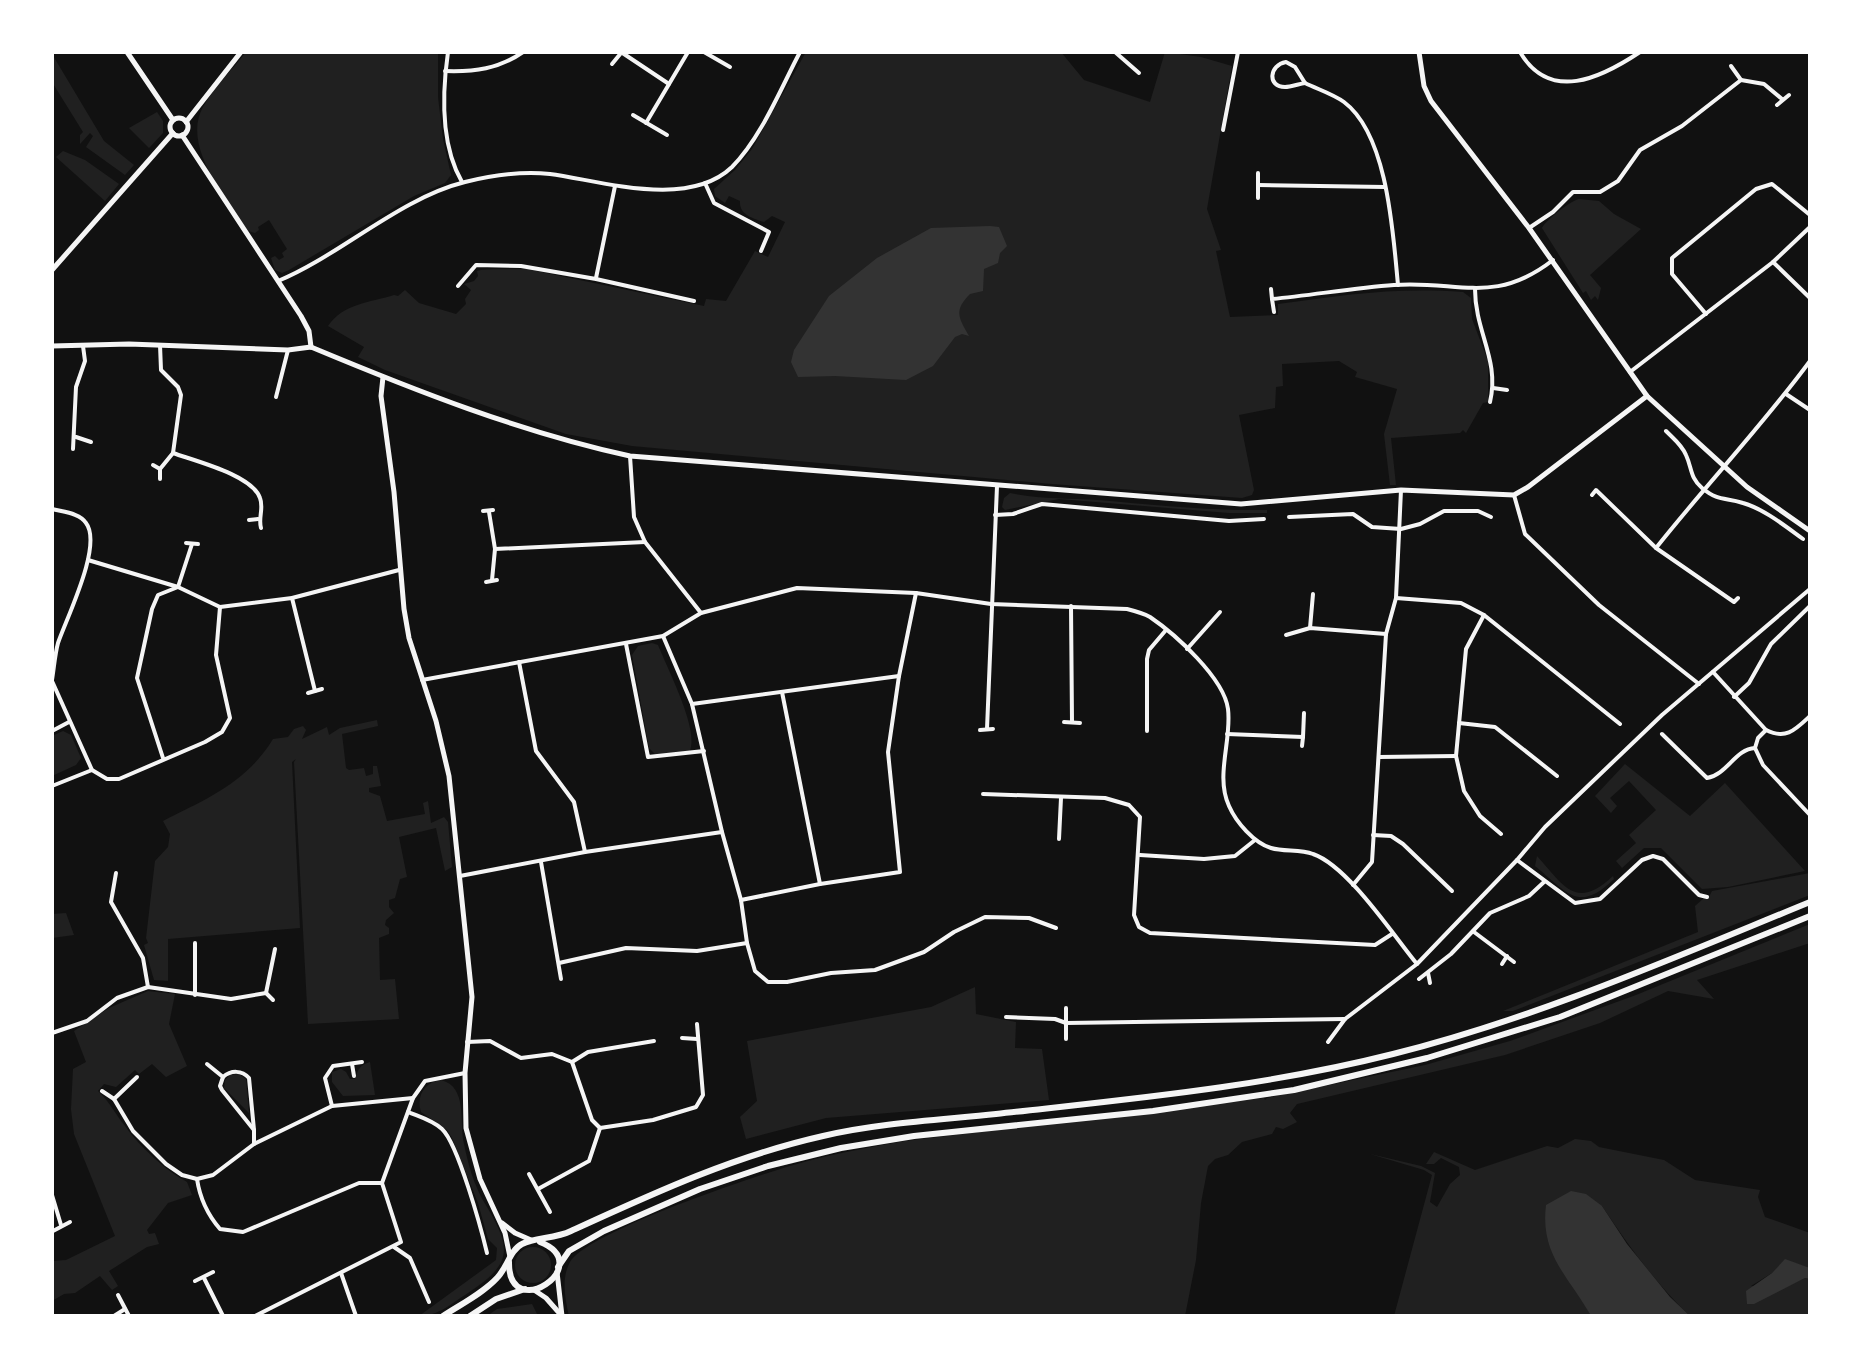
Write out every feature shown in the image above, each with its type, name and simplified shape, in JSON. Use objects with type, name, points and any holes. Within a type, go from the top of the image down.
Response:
[{"type":"highway","points":[[443,1316],[491,1284],[519,1245],[567,1234],[622,1206],[700,1173],[821,1136],[1240,1083],[1393,1054],[1549,1008],[1810,902]]},
{"type":"highway","points":[[470,1316],[496,1299],[549,1284],[569,1251],[604,1231],[686,1194],[768,1166],[841,1148],[914,1136],[1153,1111],[1306,1087],[1427,1058],[1560,1017],[1810,916]]},
{"type":"highway","points":[[535,1241],[543,1243],[555,1253],[558,1269]]},
{"type":"highway","points":[[510,1258],[510,1274],[525,1289]]},
{"type":"street","points":[[127,52],[173,120]]},
{"type":"street","points":[[186,122],[241,52]]},
{"type":"street","points":[[448,52],[442,95],[447,136],[462,182]]},
{"type":"street","points":[[445,71],[474,72],[509,62],[523,52]]},
{"type":"street","points":[[646,123],[688,52]]},
{"type":"street","points":[[704,52],[730,67]]},
{"type":"street","points":[[278,281],[418,202],[462,182],[505,174],[548,174],[615,186],[669,189],[705,183],[731,167],[743,154],[800,52]]},
{"type":"street","points":[[1115,52],[1139,73]]},
{"type":"street","points":[[1223,130],[1238,52]]},
{"type":"street","points":[[1419,52],[1424,86],[1431,101],[1553,260],[1647,396],[1747,487],[1810,531]]},
{"type":"street","points":[[1520,52],[1528,67],[1549,79],[1567,84],[1620,65],[1640,52]]},
{"type":"street","points":[[612,64],[621,53],[669,84]]},
{"type":"street","points":[[1305,83],[1284,87],[1276,84],[1272,77],[1273,70],[1282,62],[1290,63],[1305,83],[1345,102],[1364,126],[1374,147],[1385,187],[1398,285]]},
{"type":"street","points":[[1731,66],[1741,80],[1764,84],[1782,99]]},
{"type":"street","points":[[1292,85],[1297,79],[1297,70]]},
{"type":"street","points":[[1529,228],[1553,212],[1573,192],[1600,192],[1618,181],[1640,150],[1682,126],[1741,80]]},
{"type":"street","points":[[1777,105],[1789,95]]},
{"type":"street","points":[[633,115],[667,135]]},
{"type":"street","points":[[173,133],[170,125],[173,120],[182,118],[187,130],[182,135]]},
{"type":"street","points":[[173,133],[182,135],[301,316],[309,331],[311,347]]},
{"type":"street","points":[[52,270],[173,133]]},
{"type":"street","points":[[1258,173],[1258,198]]},
{"type":"street","points":[[705,183],[714,203],[769,232],[761,251]]},
{"type":"street","points":[[1706,314],[1672,274],[1672,258],[1756,189],[1772,184],[1810,215]]},
{"type":"street","points":[[1258,185],[1385,187]]},
{"type":"street","points":[[596,279],[615,186]]},
{"type":"street","points":[[1630,372],[1773,262],[1810,227]]},
{"type":"street","points":[[1272,299],[1398,285],[1498,288],[1524,280],[1553,260]]},
{"type":"street","points":[[1773,262],[1810,298]]},
{"type":"street","points":[[458,286],[470,270],[483,264],[521,266],[694,301]]},
{"type":"street","points":[[1271,289],[1274,312]]},
{"type":"street","points":[[1475,289],[1479,330],[1493,365],[1490,402]]},
{"type":"street","points":[[52,346],[83,343],[288,350],[311,347],[383,377],[565,442],[630,456],[1241,504],[1401,490],[1514,495],[1647,396]]},
{"type":"street","points":[[73,449],[76,437],[76,387],[85,361],[83,343]]},
{"type":"street","points":[[160,345],[161,370],[178,387],[181,395],[173,453],[160,469],[160,479]]},
{"type":"street","points":[[276,397],[288,350]]},
{"type":"street","points":[[1656,548],[1786,394],[1810,361]]},
{"type":"street","points":[[383,377],[381,396],[409,638],[436,721],[449,776],[472,997],[465,1073],[469,1143],[486,1194],[501,1222],[510,1258]]},
{"type":"street","points":[[1493,388],[1507,390]]},
{"type":"street","points":[[1786,394],[1810,410]]},
{"type":"street","points":[[1666,431],[1681,446],[1689,462],[1691,476],[1703,489],[1720,501],[1741,502],[1757,508],[1803,539]]},
{"type":"street","points":[[76,437],[91,442]]},
{"type":"street","points":[[173,453],[247,480],[257,490],[262,502],[258,519],[261,528]]},
{"type":"street","points":[[630,456],[634,517],[645,542],[701,613]]},
{"type":"street","points":[[153,465],[160,469]]},
{"type":"street","points":[[1600,484],[1594,492],[1656,548],[1736,600],[1730,607]]},
{"type":"street","points":[[980,730],[990,729],[991,604],[997,486]]},
{"type":"street","points":[[1353,885],[1372,862],[1386,634],[1396,598],[1401,490]]},
{"type":"street","points":[[1514,495],[1525,534],[1599,605],[1699,684]]},
{"type":"street","points":[[995,515],[1013,514],[1042,504],[1229,521],[1264,519]]},
{"type":"street","points":[[52,509],[81,517],[92,536],[88,560],[55,646],[52,680],[92,770],[107,779],[119,779],[222,732],[230,718],[216,655],[220,607]]},
{"type":"street","points":[[488,511],[495,549],[492,581]]},
{"type":"street","points":[[1289,517],[1353,514],[1372,527],[1401,529],[1420,524],[1444,511],[1478,511],[1491,517]]},
{"type":"street","points":[[249,520],[258,519]]},
{"type":"street","points":[[495,549],[645,542]]},
{"type":"street","points":[[178,587],[192,544]]},
{"type":"street","points":[[88,560],[178,587],[220,607],[292,598],[399,570]]},
{"type":"street","points":[[163,758],[137,678],[158,595],[178,587]]},
{"type":"street","points":[[422,680],[663,636],[701,613],[797,588],[916,593],[991,604],[1127,609],[1147,615],[1166,630],[1218,684],[1228,707],[1225,794],[1236,818],[1255,840],[1272,848],[1312,853],[1333,864],[1417,964]]},
{"type":"street","points":[[1328,1042],[1345,1019],[1417,964],[1575,797],[1699,684],[1810,589]]},
{"type":"street","points":[[741,900],[900,872],[888,752],[916,593]]},
{"type":"street","points":[[1310,628],[1313,594]]},
{"type":"street","points":[[292,598],[315,691]]},
{"type":"street","points":[[1396,598],[1461,603],[1484,615],[1620,724]]},
{"type":"street","points":[[1071,606],[1072,722]]},
{"type":"street","points":[[1734,697],[1749,683],[1771,644],[1810,606]]},
{"type":"street","points":[[1187,649],[1220,612]]},
{"type":"street","points":[[1484,615],[1466,649],[1456,756],[1464,791],[1480,816],[1501,834]]},
{"type":"street","points":[[1286,635],[1310,628],[1386,634]]},
{"type":"street","points":[[1147,731],[1147,659],[1149,650],[1166,630]]},
{"type":"street","points":[[663,636],[692,704],[741,900],[747,943],[755,971],[768,982],[875,970],[924,952],[954,932],[985,917],[1029,918],[1056,928]]},
{"type":"street","points":[[626,644],[648,757],[704,751]]},
{"type":"street","points":[[519,662],[536,751],[574,802],[585,852]]},
{"type":"street","points":[[1713,672],[1766,730],[1777,736],[1793,732],[1810,716]]},
{"type":"street","points":[[692,704],[899,676]]},
{"type":"street","points":[[308,693],[322,689]]},
{"type":"street","points":[[782,692],[820,884]]},
{"type":"street","points":[[1302,746],[1304,713]]},
{"type":"street","points":[[1147,721],[1156,722]]},
{"type":"street","points":[[52,731],[69,722]]},
{"type":"street","points":[[1064,722],[1080,723]]},
{"type":"street","points":[[1459,723],[1495,727],[1557,776]]},
{"type":"street","points":[[1766,730],[1758,738],[1755,748],[1763,765],[1810,815]]},
{"type":"street","points":[[1227,734],[1303,737]]},
{"type":"street","points":[[1662,734],[1707,778],[1717,777],[1747,748],[1755,748]]},
{"type":"street","points":[[1379,757],[1456,756]]},
{"type":"street","points":[[52,786],[92,770]]},
{"type":"street","points":[[983,794],[1105,798],[1129,805],[1140,817],[1134,915],[1139,927],[1150,933],[1375,945],[1392,934]]},
{"type":"street","points":[[1059,839],[1061,798]]},
{"type":"street","points":[[460,876],[585,852],[722,832]]},
{"type":"street","points":[[1373,835],[1391,836],[1403,844],[1452,891]]},
{"type":"street","points":[[1139,855],[1204,859],[1235,856],[1255,840]]},
{"type":"street","points":[[1517,860],[1575,903],[1600,899],[1642,860],[1653,856],[1663,859],[1699,895],[1707,897]]},
{"type":"street","points":[[541,862],[561,979]]},
{"type":"street","points":[[116,873],[111,902],[143,958],[148,987]]},
{"type":"street","points":[[1419,979],[1474,932],[1490,913],[1529,896],[1544,882]]},
{"type":"street","points":[[1474,932],[1514,962]]},
{"type":"street","points":[[195,943],[195,995]]},
{"type":"street","points":[[559,963],[626,948],[697,951],[747,943]]},
{"type":"street","points":[[266,993],[275,949]]},
{"type":"street","points":[[1502,964],[1507,956]]},
{"type":"street","points":[[1428,973],[1430,983]]},
{"type":"street","points":[[52,1033],[87,1021],[117,998],[148,987],[231,999],[266,993]]},
{"type":"street","points":[[266,993],[273,1000]]},
{"type":"street","points":[[1066,1008],[1066,1039]]},
{"type":"street","points":[[1006,1017],[1055,1019],[1066,1023],[1345,1019]]},
{"type":"street","points":[[600,1128],[653,1120],[696,1107],[703,1095],[697,1024]]},
{"type":"street","points":[[682,1038],[697,1039]]},
{"type":"street","points":[[467,1042],[490,1041],[521,1058],[552,1054],[572,1062],[592,1120],[600,1128]]},
{"type":"street","points":[[572,1062],[588,1052],[654,1041]]},
{"type":"street","points":[[332,1106],[325,1078],[333,1066],[362,1062]]},
{"type":"street","points":[[207,1064],[223,1077]]},
{"type":"street","points":[[352,1064],[354,1076]]},
{"type":"street","points":[[254,1130],[220,1086],[223,1077],[232,1072],[243,1073],[249,1078],[254,1130],[254,1144]]},
{"type":"street","points":[[255,1316],[271,1313],[401,1242],[382,1183],[413,1098],[425,1081],[465,1073]]},
{"type":"street","points":[[114,1099],[137,1077]]},
{"type":"street","points":[[102,1091],[114,1099],[133,1131],[166,1164],[182,1175],[197,1179],[213,1175],[254,1144],[332,1106],[413,1098]]},
{"type":"street","points":[[408,1112],[431,1121],[445,1131],[478,1216],[487,1253]]},
{"type":"street","points":[[538,1189],[589,1161],[600,1128]]},
{"type":"street","points":[[529,1174],[550,1212]]},
{"type":"street","points":[[197,1179],[199,1195],[220,1229],[243,1232],[359,1183],[382,1183]]},
{"type":"street","points":[[52,1195],[61,1225]]},
{"type":"street","points":[[53,1231],[70,1222]]},
{"type":"street","points":[[501,1222],[515,1233],[535,1241]]},
{"type":"street","points":[[394,1247],[410,1258],[429,1302]]},
{"type":"street","points":[[558,1269],[562,1316]]},
{"type":"street","points":[[195,1281],[213,1272]]},
{"type":"street","points":[[341,1273],[356,1316]]},
{"type":"street","points":[[204,1278],[223,1316]]},
{"type":"street","points":[[534,1290],[562,1316]]},
{"type":"street","points":[[118,1295],[129,1316]]},
{"type":"street","points":[[114,1316],[125,1309]]},
{"type":"shaded area","points":[[246,52],[438,52],[438,97],[451,175],[445,183],[414,196],[289,270],[282,273],[275,270],[271,258],[275,256],[279,260],[287,249],[269,220],[255,233],[248,231],[209,172],[198,138],[198,122],[203,107]]},
{"type":"shaded area","points":[[806,52],[1061,52],[1084,80],[1150,102],[1165,52],[1201,57],[1232,66],[1207,209],[1221,250],[1216,251],[1230,317],[1278,315],[1278,304],[1348,295],[1415,290],[1463,292],[1471,298],[1472,319],[1488,361],[1488,402],[1483,403],[1466,433],[1463,430],[1460,433],[1391,438],[1396,485],[1390,485],[1384,434],[1397,389],[1355,377],[1357,372],[1339,361],[1282,364],[1283,386],[1276,387],[1275,408],[1239,415],[1254,490],[1252,495],[1242,498],[632,446],[566,434],[385,370],[358,357],[364,347],[328,326],[349,308],[398,296],[405,290],[419,303],[456,314],[466,304],[465,299],[471,290],[464,284],[474,281],[477,271],[486,270],[527,269],[704,306],[706,299],[726,301],[755,251],[768,257],[785,222],[772,216],[764,222],[751,217],[744,213],[740,201],[729,196],[725,203],[715,196],[714,189],[752,149]]},
{"type":"shaded area","points":[[52,54],[104,141],[134,165],[125,175],[86,147],[93,136],[90,133],[80,144],[83,132],[52,82]]},
{"type":"shaded area","points":[[157,112],[163,121],[163,133],[149,148],[129,128]]},
{"type":"shaded area","points":[[63,151],[85,160],[119,184],[105,201],[56,157]]},
{"type":"shaded area","points":[[1579,199],[1599,201],[1614,214],[1641,229],[1590,275],[1601,288],[1598,300],[1595,296],[1591,300],[1586,291],[1583,293],[1542,228],[1559,211]]},
{"type":"shaded area","points":[[999,227],[1007,246],[1000,253],[998,263],[984,269],[983,291],[970,294],[961,305],[960,319],[969,336],[962,334],[955,337],[933,366],[906,380],[798,377],[791,362],[794,350],[829,296],[877,258],[931,228]]},
{"type":"shaded area","points":[[1010,493],[1224,510],[1267,510],[1267,513],[1229,513],[1059,499],[1005,510],[1002,507],[1004,498]]},
{"type":"shaded area","points":[[658,645],[681,699],[690,729],[690,751],[656,755],[649,748],[632,655],[638,646]]},
{"type":"shaded area","points":[[377,720],[378,726],[342,734],[346,768],[364,768],[366,776],[373,774],[373,766],[377,766],[381,786],[369,788],[369,792],[380,796],[387,821],[425,814],[423,803],[428,801],[431,823],[444,817],[448,822],[452,867],[445,871],[436,828],[399,837],[407,877],[400,879],[395,898],[389,900],[389,907],[394,913],[386,920],[389,934],[379,938],[380,980],[395,979],[399,1019],[308,1024],[296,759],[292,762],[300,928],[168,939],[168,981],[154,980],[144,945],[148,943],[146,938],[155,861],[168,847],[170,834],[163,821],[225,788],[251,767],[273,739],[288,737],[294,729],[303,726],[306,730],[302,739],[327,727],[329,735],[340,728]]},
{"type":"shaded area","points":[[63,731],[71,735],[81,758],[76,765],[52,776],[52,736]]},
{"type":"shaded area","points":[[1625,764],[1690,816],[1725,783],[1805,871],[1728,887],[1702,889],[1661,848],[1644,848],[1622,868],[1616,861],[1636,843],[1629,835],[1656,810],[1629,781],[1610,798],[1617,806],[1611,813],[1595,796]]},
{"type":"shaded area","points":[[1537,856],[1563,885],[1580,893],[1589,892],[1613,876],[1614,879],[1591,895],[1573,895],[1535,866]]},
{"type":"shaded area","points":[[1810,873],[1810,895],[1513,1011],[1503,1011],[1698,932],[1695,906],[1709,897],[1712,891]]},
{"type":"shaded area","points":[[66,913],[74,935],[52,938],[52,914]]},
{"type":"shaded area","points":[[1810,924],[1810,943],[1697,980],[1714,999],[1668,991],[1600,1023],[1505,1055],[1297,1104],[1290,1113],[1297,1122],[1283,1129],[1276,1127],[1272,1134],[1242,1142],[1228,1155],[1215,1159],[1208,1166],[1185,1316],[569,1316],[565,1275],[570,1262],[584,1249],[678,1204],[783,1168],[905,1141],[1265,1100],[1425,1065],[1510,1041],[1636,995]]},
{"type":"shaded area","points":[[975,987],[976,1014],[1016,1022],[1015,1048],[1042,1049],[1049,1100],[826,1118],[746,1139],[740,1117],[757,1101],[747,1041],[931,1007]]},
{"type":"shaded area","points":[[148,991],[175,994],[169,1024],[187,1066],[166,1077],[152,1064],[139,1074],[135,1070],[116,1087],[104,1084],[98,1091],[145,1150],[187,1182],[192,1195],[168,1203],[147,1230],[149,1234],[155,1233],[159,1244],[147,1247],[109,1271],[118,1286],[112,1290],[100,1276],[75,1293],[64,1294],[52,1301],[52,1261],[66,1260],[115,1236],[74,1134],[71,1109],[73,1069],[86,1062],[74,1031],[109,1008]]},
{"type":"shaded area","points":[[370,1062],[375,1095],[343,1096],[332,1082],[332,1072],[341,1069],[350,1079],[355,1079],[360,1068]]},
{"type":"shaded area","points":[[239,1074],[246,1079],[249,1113],[224,1088],[225,1080],[230,1075]]},
{"type":"shaded area","points":[[441,1080],[450,1084],[459,1098],[469,1167],[500,1231],[504,1253],[494,1272],[483,1282],[445,1308],[419,1316],[496,1260],[497,1248],[488,1239],[478,1203],[452,1138],[447,1130],[421,1112],[423,1090],[430,1083]]},
{"type":"shaded area","points":[[1575,1139],[1664,1160],[1695,1180],[1760,1190],[1758,1197],[1765,1217],[1810,1233],[1810,1268],[1785,1260],[1772,1273],[1751,1286],[1784,1288],[1805,1278],[1810,1279],[1810,1316],[1690,1316],[1643,1264],[1602,1206],[1576,1288],[1591,1316],[1394,1316],[1432,1175],[1370,1154],[1421,1166],[1435,1173],[1430,1202],[1437,1207],[1450,1184],[1460,1175],[1459,1167],[1441,1158],[1434,1164],[1426,1164],[1434,1152],[1475,1170],[1547,1146],[1558,1148]]},
{"type":"shaded area","points":[[1571,1191],[1586,1194],[1602,1206],[1627,1244],[1670,1297],[1690,1316],[1591,1316],[1558,1264],[1547,1238],[1546,1205]]},
{"type":"shaded area","points":[[533,1247],[546,1252],[551,1265],[546,1278],[533,1283],[520,1278],[515,1265],[520,1252]]},
{"type":"shaded area","points":[[1785,1259],[1810,1268],[1810,1279],[1805,1278],[1754,1304],[1747,1304],[1746,1291],[1772,1273]]},
{"type":"shaded area","points":[[532,1304],[538,1316],[487,1316],[497,1309]]}]
